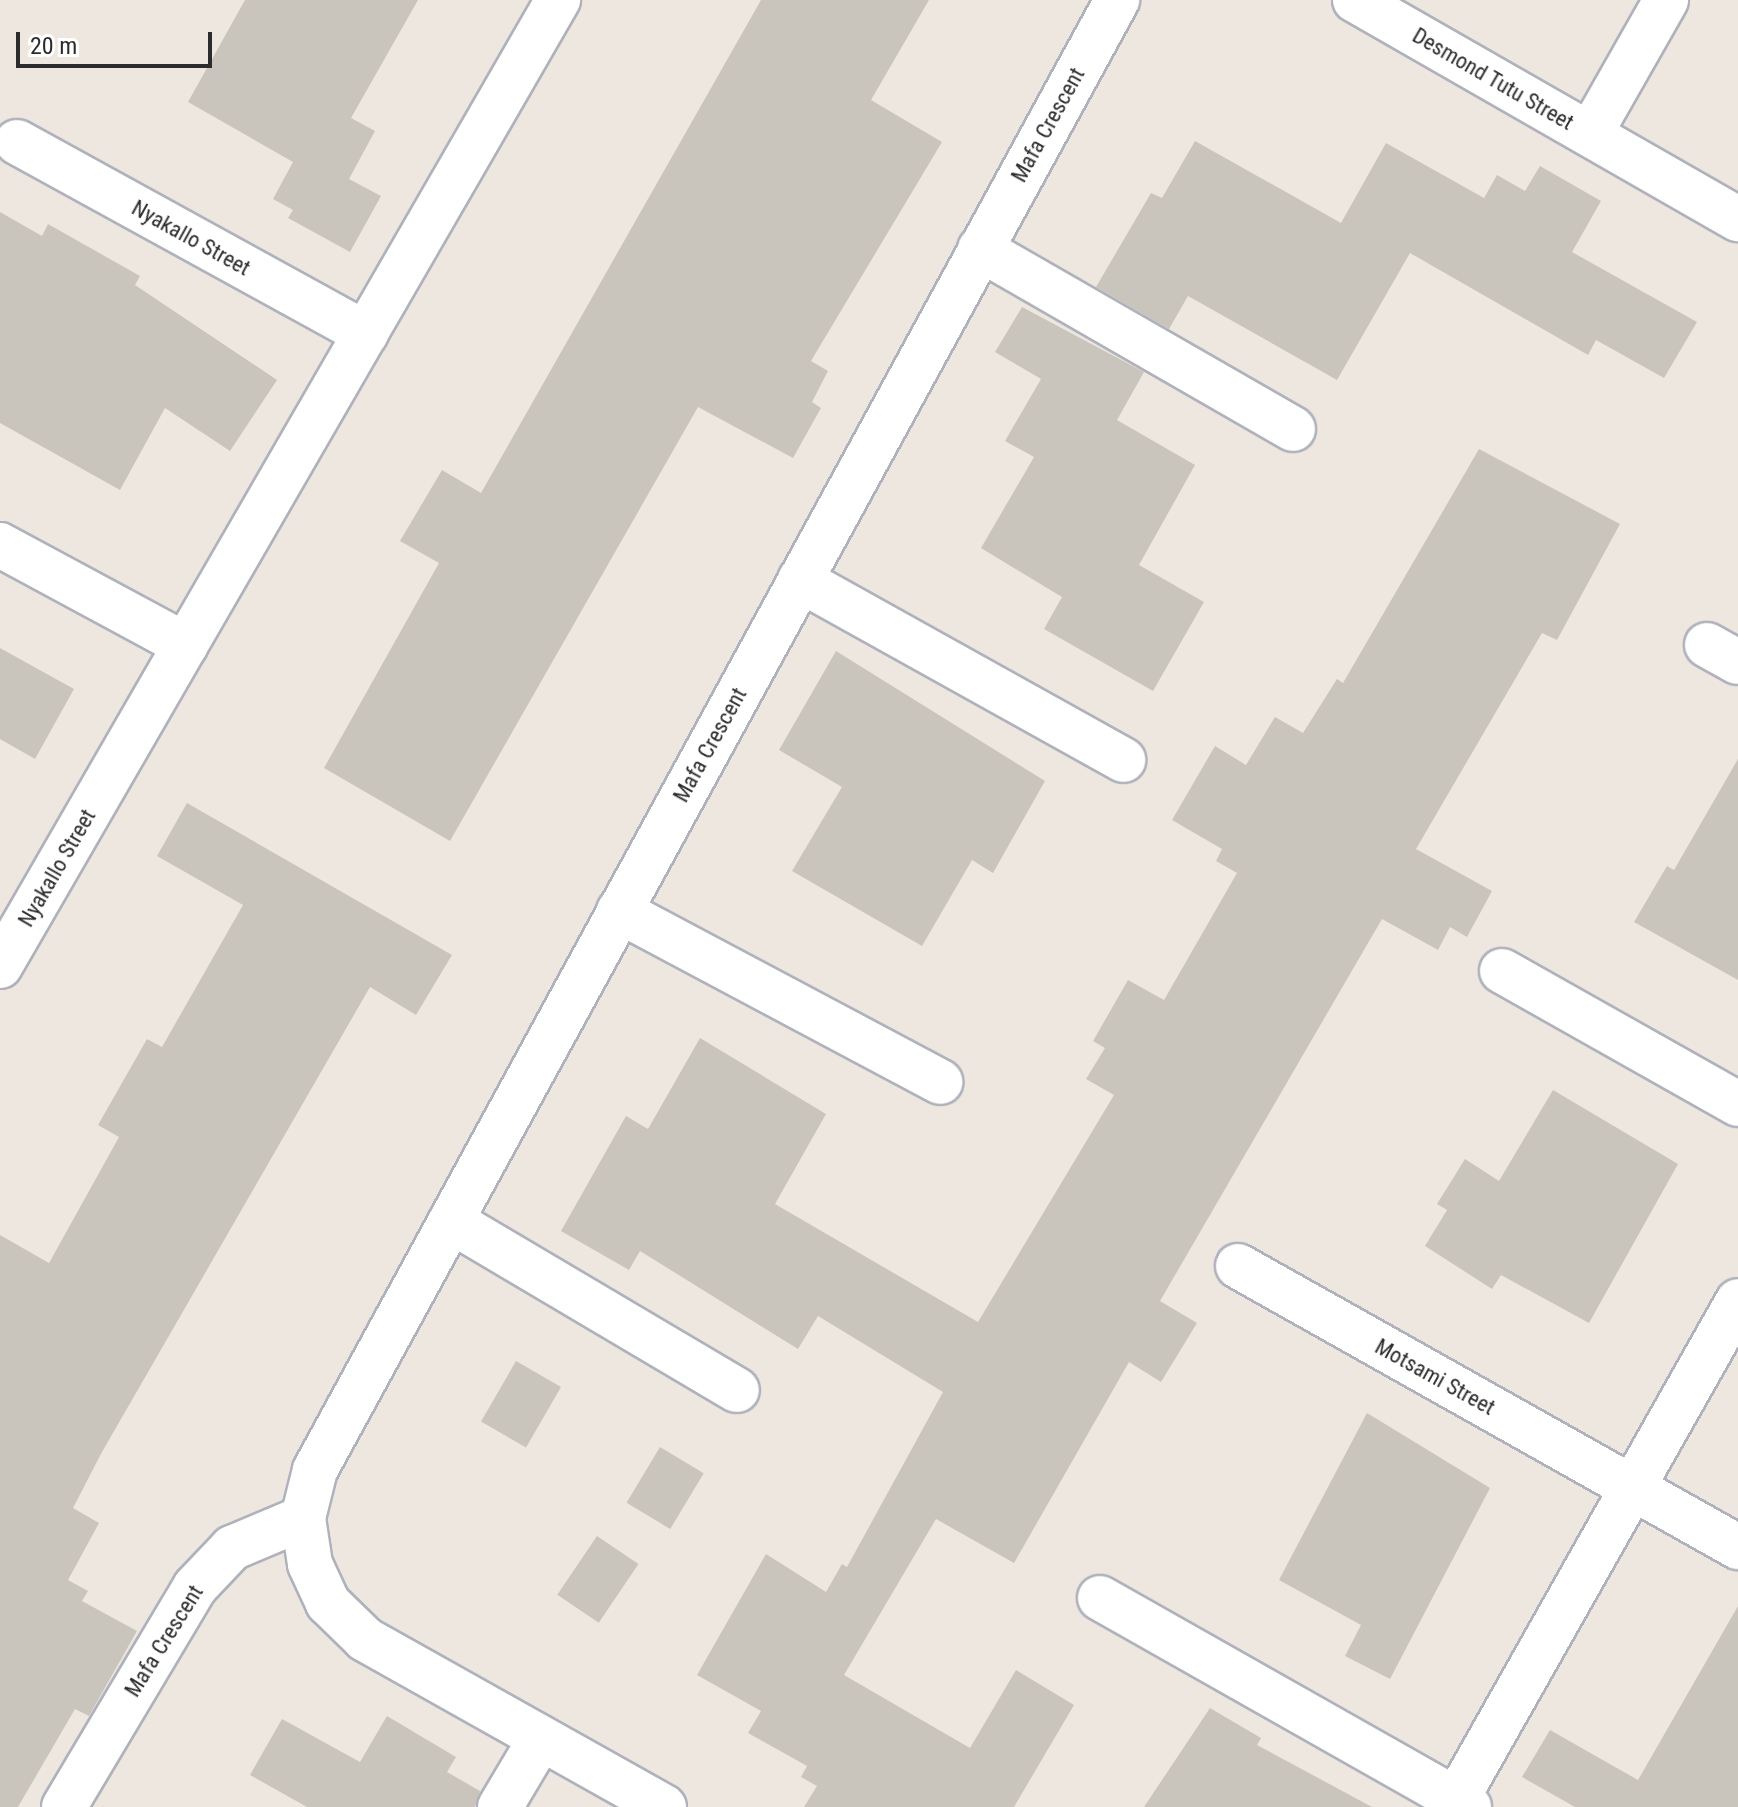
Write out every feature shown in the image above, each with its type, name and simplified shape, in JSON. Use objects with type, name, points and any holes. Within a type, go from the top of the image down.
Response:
[{"type":"street","name":"Nyakallo Street","points":[[0,966],[558,0]]},
{"type":"street","name":"Mafa Crescent","points":[[664,1807],[365,1639],[328,1603],[310,1564],[303,1518],[315,1470],[1117,0]]},
{"type":"street","name":"Desmond Tutu Street","points":[[1355,0],[1738,219]]},
{"type":"street","name":"Desmond Tutu Street","points":[[1590,134],[1666,0]]},
{"type":"street","name":"Nyakallo Street","points":[[17,142],[366,334]]},
{"type":"street","points":[[980,249],[1293,429]]},
{"type":"street","points":[[0,545],[186,645]]},
{"type":"street","points":[[800,580],[1123,760]]},
{"type":"street","points":[[619,911],[940,1082]]},
{"type":"street","points":[[1502,971],[1738,1104]]},
{"type":"street","points":[[451,1221],[737,1390]]},
{"type":"street","name":"Motsami Street","points":[[1238,1266],[1738,1547]]},
{"type":"street","points":[[1100,1598],[1459,1805],[1738,1301]]},
{"type":"street","name":"Mafa Crescent","points":[[64,1807],[195,1587],[232,1548],[303,1518]]},
{"type":"street","points":[[500,1807],[541,1738]]},
{"type":"building","points":[[245,0],[418,0],[351,118],[375,131],[349,179],[381,196],[350,252],[288,218],[293,210],[273,199],[293,162],[188,102]]},
{"type":"building","points":[[761,0],[929,0],[871,100],[942,142],[811,361],[828,371],[812,402],[821,408],[793,458],[698,407],[450,841],[324,768],[439,563],[400,541],[442,470],[481,493]]},
{"type":"building","points":[[1195,141],[1341,223],[1386,143],[1484,198],[1497,175],[1525,191],[1540,166],[1601,201],[1572,252],[1697,322],[1664,378],[1596,340],[1588,355],[1410,253],[1337,380],[1188,296],[1169,329],[1096,287],[1151,193],[1162,198]]},
{"type":"building","points":[[0,212],[42,236],[48,224],[140,276],[135,285],[277,380],[230,451],[165,408],[120,490],[0,423]]},
{"type":"building","points":[[1022,307],[1144,372],[1117,420],[1195,465],[1139,565],[1204,602],[1153,691],[1044,629],[1062,597],[981,548],[1034,457],[1005,441],[1041,379],[995,352]]},
{"type":"building","points":[[1479,449],[1620,524],[1557,640],[1542,633],[1416,849],[1492,891],[1467,937],[1450,927],[1438,950],[1382,919],[1160,1301],[1197,1323],[1161,1382],[1129,1362],[1014,1563],[936,1519],[844,1675],[970,1748],[1016,1670],[1074,1705],[1014,1807],[804,1807],[817,1786],[801,1777],[807,1766],[748,1733],[761,1711],[697,1675],[766,1554],[826,1592],[842,1564],[847,1567],[943,1392],[818,1316],[798,1349],[640,1251],[629,1270],[561,1231],[626,1116],[648,1129],[700,1038],[826,1114],[775,1204],[978,1322],[1114,1095],[1086,1079],[1105,1048],[1093,1041],[1128,980],[1164,1000],[1237,873],[1216,861],[1222,849],[1172,820],[1215,746],[1246,765],[1275,717],[1303,733],[1337,679],[1343,683]]},
{"type":"building","points":[[0,648],[74,689],[35,759],[0,739]]},
{"type":"building","points":[[836,651],[1045,781],[993,873],[972,860],[922,946],[792,871],[842,787],[779,750]]},
{"type":"building","points":[[1738,759],[1738,980],[1634,922],[1667,866],[1674,870]]},
{"type":"building","points":[[187,803],[452,955],[416,1015],[370,987],[102,1452],[73,1508],[99,1523],[68,1580],[88,1591],[82,1601],[137,1631],[89,1716],[75,1709],[18,1807],[0,1807],[0,1235],[49,1263],[119,1137],[98,1125],[147,1039],[162,1047],[243,905],[157,856]]},
{"type":"building","points":[[1553,1090],[1678,1164],[1589,1323],[1501,1275],[1492,1289],[1425,1246],[1447,1210],[1437,1204],[1465,1159],[1499,1181]]},
{"type":"building","points":[[516,1361],[561,1387],[526,1448],[481,1422]]},
{"type":"building","points":[[1367,1413],[1490,1488],[1390,1679],[1345,1656],[1361,1625],[1279,1580]]},
{"type":"building","points":[[660,1447],[704,1473],[670,1529],[627,1503]]},
{"type":"building","points":[[597,1536],[638,1564],[599,1623],[557,1595]]},
{"type":"building","points":[[1738,1606],[1738,1807],[1575,1807],[1522,1777],[1550,1730],[1638,1780]]},
{"type":"building","points":[[1210,1708],[1261,1738],[1257,1745],[1372,1807],[1144,1807]]},
{"type":"building","points":[[387,1716],[456,1757],[447,1772],[480,1791],[475,1807],[307,1807],[250,1775],[282,1719],[360,1762]]}]
